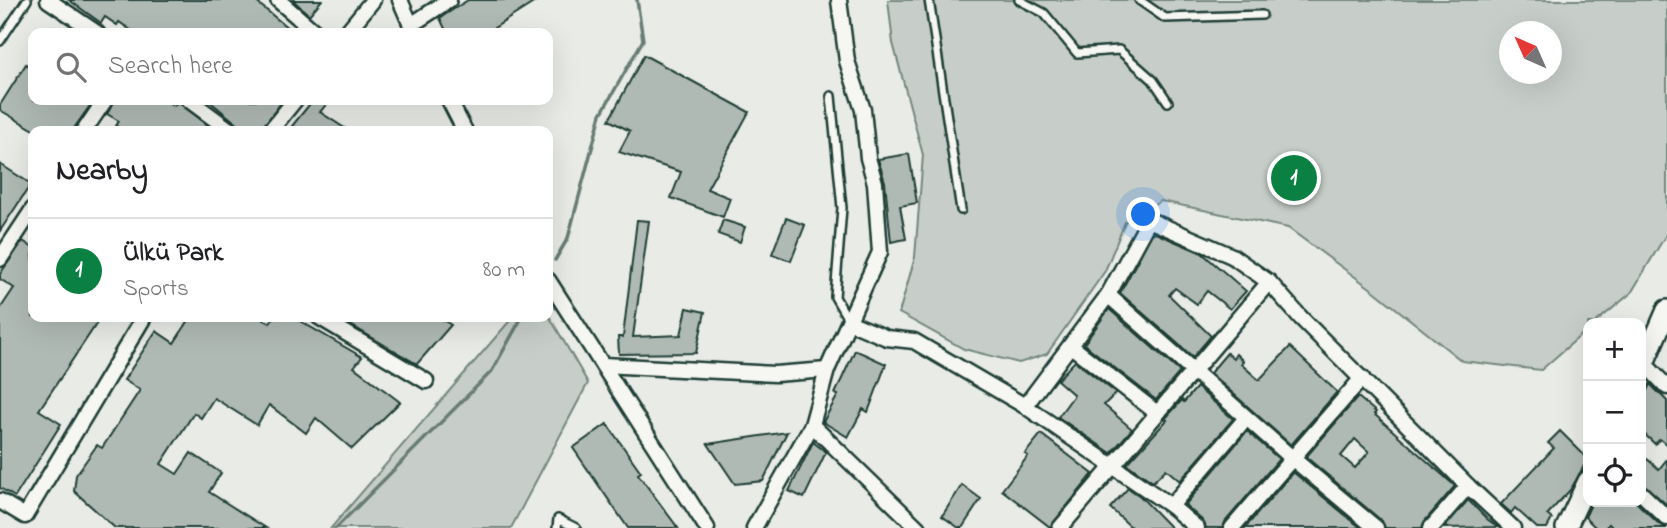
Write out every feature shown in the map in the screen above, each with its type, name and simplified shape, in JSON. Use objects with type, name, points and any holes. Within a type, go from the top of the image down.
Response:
[{"type":"street","points":[[278,0],[310,28]]},
{"type":"street","points":[[350,28],[373,0]]},
{"type":"street","points":[[400,0],[413,28]]},
{"type":"street","points":[[414,28],[449,0]]},
{"type":"street","points":[[754,528],[812,425],[827,370],[880,252],[875,183],[868,158],[863,110],[847,61],[839,0]]},
{"type":"street","points":[[50,1],[90,28]]},
{"type":"street","points":[[87,126],[102,105]]},
{"type":"street","points":[[196,105],[224,126]]},
{"type":"street","points":[[274,126],[291,105]]},
{"type":"street","points":[[452,105],[462,126]]},
{"type":"street","points":[[0,259],[28,217]]},
{"type":"street","points":[[1025,406],[1108,295],[1149,220],[1232,256],[1269,282],[1301,318],[1513,528]]},
{"type":"street","points":[[1060,528],[1269,282]]},
{"type":"street","points":[[553,288],[707,528]]},
{"type":"street","points":[[1108,295],[1292,458],[1376,528]]},
{"type":"street","points":[[1646,359],[1667,310]]},
{"type":"street","points":[[0,501],[25,516],[141,322]]},
{"type":"street","points":[[327,322],[426,381]]},
{"type":"street","points":[[849,322],[887,338],[914,341],[1025,406],[1171,506],[1197,528]]},
{"type":"street","points":[[1071,346],[1157,413]]},
{"type":"street","points":[[603,365],[775,374],[827,370]]},
{"type":"street","points":[[1646,369],[1667,387]]},
{"type":"street","points":[[1232,528],[1362,377]]},
{"type":"street","points":[[1171,506],[1246,418]]},
{"type":"street","points":[[812,425],[918,528]]},
{"type":"street","points":[[1431,528],[1468,486]]},
{"type":"street","points":[[1566,528],[1583,492]]},
{"type":"street","points":[[1646,499],[1667,518]]},
{"type":"lane","points":[[0,41],[27,0]]},
{"type":"lane","points":[[929,0],[961,210]]},
{"type":"lane","points":[[1019,0],[1044,13],[1077,53],[1119,50],[1153,80],[1168,102]]},
{"type":"lane","points":[[1139,0],[1165,18],[1262,16]]},
{"type":"lane","points":[[831,96],[842,208],[835,297],[849,322]]},
{"type":"lane","points":[[557,528],[558,519],[576,528]]},
{"type":"shaded area","points":[[888,0],[1667,0],[1667,233],[1631,293],[1601,318],[1583,318],[1583,333],[1541,370],[1462,361],[1373,290],[1288,228],[1161,201],[1125,222],[1105,271],[1047,354],[1019,363],[964,349],[899,313],[915,257],[923,155],[893,43]]},
{"type":"shaded area","points":[[509,322],[553,322],[588,383],[511,528],[331,528]]},
{"type":"building","points":[[69,0],[254,0],[288,28],[128,28],[105,17],[101,23]]},
{"type":"building","points":[[293,0],[322,0],[309,15]]},
{"type":"building","points":[[468,0],[538,0],[494,28],[445,28],[440,18]]},
{"type":"building","points":[[644,55],[749,112],[707,189],[730,198],[723,217],[671,198],[681,172],[619,152],[630,131],[609,120]]},
{"type":"building","points":[[26,64],[28,105],[90,105],[76,126],[28,126],[0,110],[0,105]]},
{"type":"building","points":[[112,105],[183,105],[209,126],[116,126],[119,121],[107,114]]},
{"type":"building","points":[[214,105],[279,105],[264,126],[240,126]]},
{"type":"building","points":[[309,105],[326,105],[320,112],[341,126],[292,126]]},
{"type":"building","points":[[909,154],[917,203],[900,206],[906,239],[891,242],[885,182],[878,159]]},
{"type":"building","points":[[0,164],[28,182],[28,189],[0,231]]},
{"type":"building","points":[[786,218],[805,225],[791,261],[772,254]]},
{"type":"building","points":[[637,220],[649,221],[633,337],[681,335],[687,308],[705,312],[696,353],[619,354],[618,337],[623,337]]},
{"type":"building","points":[[723,220],[745,227],[740,242],[718,234]]},
{"type":"building","points":[[1153,232],[1202,253],[1246,291],[1230,309],[1207,291],[1197,304],[1175,288],[1169,295],[1211,336],[1193,357],[1120,293]]},
{"type":"building","points":[[23,241],[28,244],[28,322],[98,322],[39,410],[61,424],[15,497],[0,488],[0,309],[14,288],[0,279],[0,274]]},
{"type":"building","points":[[1109,309],[1180,372],[1156,400],[1084,344]]},
{"type":"building","points":[[188,322],[302,322],[362,357],[354,367],[400,402],[352,449],[316,418],[306,433],[269,405],[257,425],[214,398],[201,418],[194,413],[161,464],[177,474],[191,453],[221,473],[209,492],[266,528],[115,528],[74,491],[76,475],[97,445],[102,448],[140,390],[124,380],[156,331],[174,343]]},
{"type":"building","points":[[346,322],[446,322],[451,325],[417,364]]},
{"type":"building","points":[[1290,347],[1337,392],[1291,445],[1210,373],[1227,353],[1233,358],[1236,354],[1243,361],[1241,364],[1259,380]]},
{"type":"building","points":[[855,350],[886,364],[868,412],[863,409],[848,437],[823,422],[838,395],[835,394]]},
{"type":"building","points":[[1075,361],[1116,393],[1104,405],[1132,429],[1111,453],[1058,417],[1074,395],[1057,380]]},
{"type":"building","points":[[1650,384],[1667,401],[1667,445],[1660,439],[1655,444],[1646,436],[1646,392]]},
{"type":"building","points":[[1197,387],[1233,419],[1180,481],[1166,469],[1153,482],[1127,464],[1182,400],[1184,402]]},
{"type":"building","points":[[1358,397],[1455,486],[1424,522],[1422,528],[1385,528],[1382,521],[1306,457]],"holes":[[[1355,439],[1369,452],[1355,468],[1341,456]]]},
{"type":"building","points":[[607,424],[641,472],[638,474],[678,528],[628,528],[573,448]]},
{"type":"building","points":[[1247,431],[1279,459],[1225,522],[1223,528],[1206,528],[1203,521],[1185,505]]},
{"type":"building","points":[[1560,431],[1583,454],[1583,468],[1571,489],[1547,515],[1552,519],[1547,528],[1537,528],[1515,508],[1511,513],[1501,504],[1554,448],[1548,443]]},
{"type":"building","points":[[787,432],[763,481],[735,484],[708,444]]},
{"type":"building","points":[[1041,434],[1093,474],[1050,527],[1002,490]]},
{"type":"building","points":[[813,442],[826,452],[804,498],[789,491]]},
{"type":"building","points":[[1667,459],[1667,505],[1646,486],[1646,460],[1659,469]]},
{"type":"building","points":[[1293,472],[1361,528],[1245,528]]},
{"type":"building","points":[[962,485],[981,499],[962,528],[959,528],[942,516]]},
{"type":"building","points":[[1128,488],[1140,496],[1171,528],[1132,528],[1110,508]]},
{"type":"building","points":[[1468,500],[1487,519],[1498,527],[1444,528]]},
{"type":"building","points":[[1590,507],[1641,507],[1667,528],[1613,528],[1609,524],[1605,528],[1596,528],[1585,517]]},
{"type":"waterway","points":[[555,260],[568,238],[601,114],[643,40],[637,0]]},
{"type":"waterway","points":[[336,528],[492,371],[519,322]]},
{"type":"place","name":"Ülkü Park","points":[[1294,178]]}]
